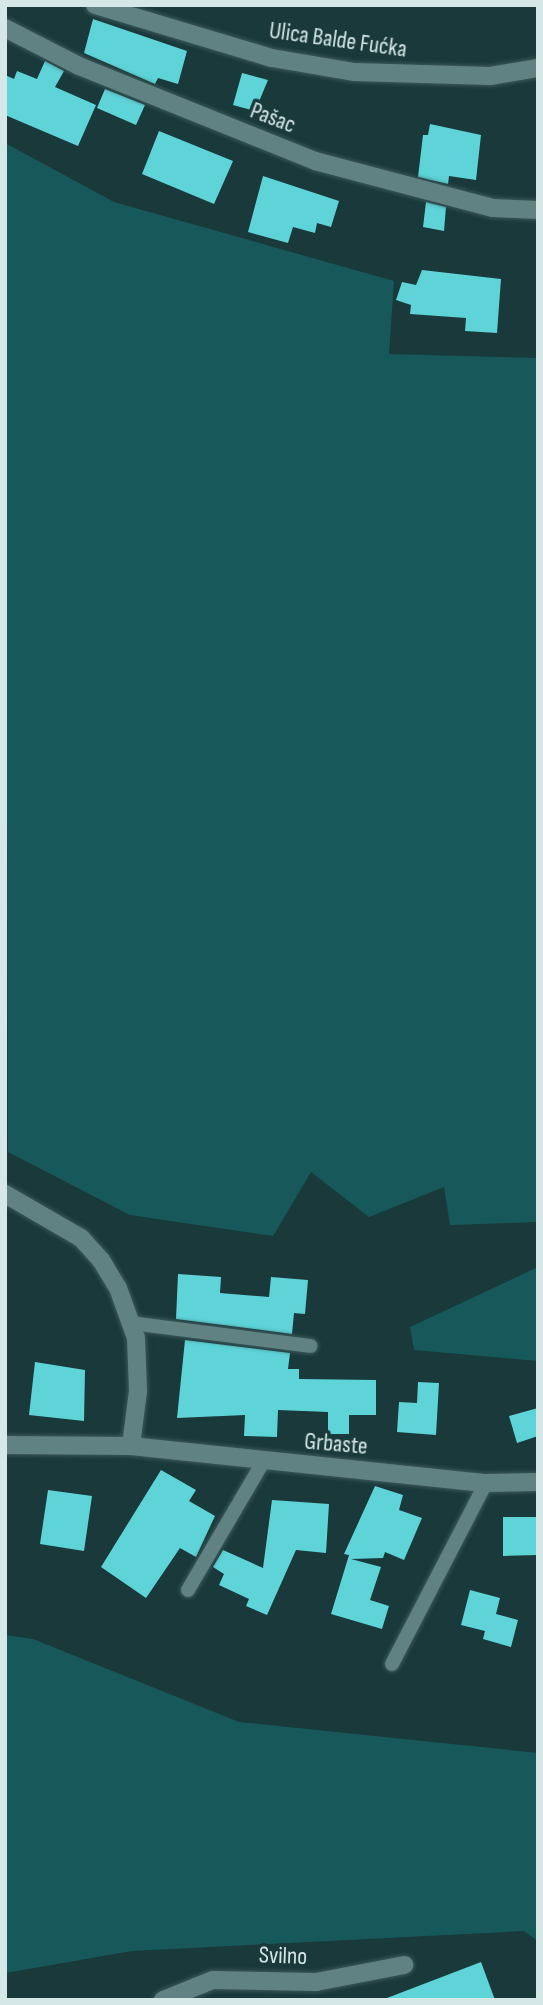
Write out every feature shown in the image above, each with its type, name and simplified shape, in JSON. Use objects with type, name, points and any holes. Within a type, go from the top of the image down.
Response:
[{"type":"street","name":"Ulica Balde Fućka","points":[[95,5],[272,58],[355,72],[490,76],[538,68]]},
{"type":"street","name":"Pašac","points":[[5,28],[79,66],[315,160],[493,208],[538,210]]},
{"type":"street","points":[[5,1195],[81,1238],[102,1259],[136,1338],[138,1391],[131,1446]]},
{"type":"street","name":"Grbaste","points":[[5,1445],[131,1446],[263,1462],[486,1483],[538,1482]]},
{"type":"street","name":"Svilno","points":[[163,2000],[214,1980],[316,1982],[404,1965]]},
{"type":"lane","points":[[131,1323],[311,1346]]},
{"type":"lane","points":[[188,1590],[263,1462]]},
{"type":"lane","points":[[392,1664],[486,1483]]},
{"type":"shaded area","points":[[5,143],[114,202],[394,281],[389,354],[538,358],[538,1222],[450,1225],[444,1187],[369,1217],[311,1172],[273,1236],[130,1215],[8,1152]]},
{"type":"shaded area","points":[[538,1267],[538,1361],[414,1350],[410,1327]]},
{"type":"shaded area","points":[[5,1635],[33,1639],[239,1722],[538,1753],[538,1941],[524,1931],[132,1951],[5,1973]]},
{"type":"building","points":[[93,19],[187,51],[178,84],[158,78],[155,84],[84,53]]},
{"type":"building","points":[[45,61],[64,71],[55,87],[96,105],[78,146],[5,115],[5,75],[14,79],[17,71],[37,79]]},
{"type":"building","points":[[242,73],[268,80],[255,111],[233,105]]},
{"type":"building","points":[[105,89],[145,105],[136,125],[97,108]]},
{"type":"building","points":[[430,124],[481,135],[476,180],[449,176],[448,184],[418,177],[423,135],[428,135]]},
{"type":"building","points":[[159,131],[233,161],[214,204],[142,174]]},
{"type":"building","points":[[263,176],[339,201],[331,227],[317,223],[315,233],[293,227],[288,243],[248,232]]},
{"type":"building","points":[[426,202],[446,207],[444,231],[423,227]]},
{"type":"building","points":[[422,270],[501,279],[497,333],[465,331],[466,318],[410,314],[411,305],[396,300],[402,282],[416,285]]},
{"type":"building","points":[[178,1274],[221,1277],[220,1293],[269,1297],[271,1277],[308,1280],[305,1314],[294,1313],[292,1334],[176,1319]]},
{"type":"building","points":[[185,1340],[290,1353],[288,1369],[299,1369],[299,1379],[376,1380],[376,1415],[349,1415],[349,1434],[328,1434],[328,1412],[278,1410],[277,1437],[244,1436],[245,1415],[177,1418]]},
{"type":"building","points":[[35,1362],[85,1370],[84,1421],[29,1415]]},
{"type":"building","points":[[418,1382],[439,1383],[436,1435],[397,1432],[399,1402],[417,1403]]},
{"type":"building","points":[[538,1408],[538,1436],[517,1443],[509,1416]]},
{"type":"building","points":[[161,1470],[196,1490],[189,1501],[215,1516],[196,1557],[180,1548],[146,1598],[101,1567]]},
{"type":"building","points":[[375,1486],[403,1495],[399,1510],[422,1518],[404,1560],[385,1552],[383,1558],[351,1559],[381,1567],[370,1600],[389,1606],[382,1629],[331,1614],[349,1555],[344,1554]]},
{"type":"building","points":[[48,1490],[92,1496],[84,1551],[40,1544]]},
{"type":"building","points":[[272,1500],[329,1504],[326,1553],[296,1550],[267,1615],[246,1606],[249,1599],[219,1585],[224,1574],[213,1567],[223,1550],[263,1568]]},
{"type":"building","points":[[503,1517],[538,1517],[538,1555],[503,1556]]},
{"type":"building","points":[[470,1590],[500,1598],[496,1614],[518,1620],[511,1647],[483,1639],[485,1631],[461,1625]]},
{"type":"building","points":[[481,1962],[495,2000],[387,1998]]}]
